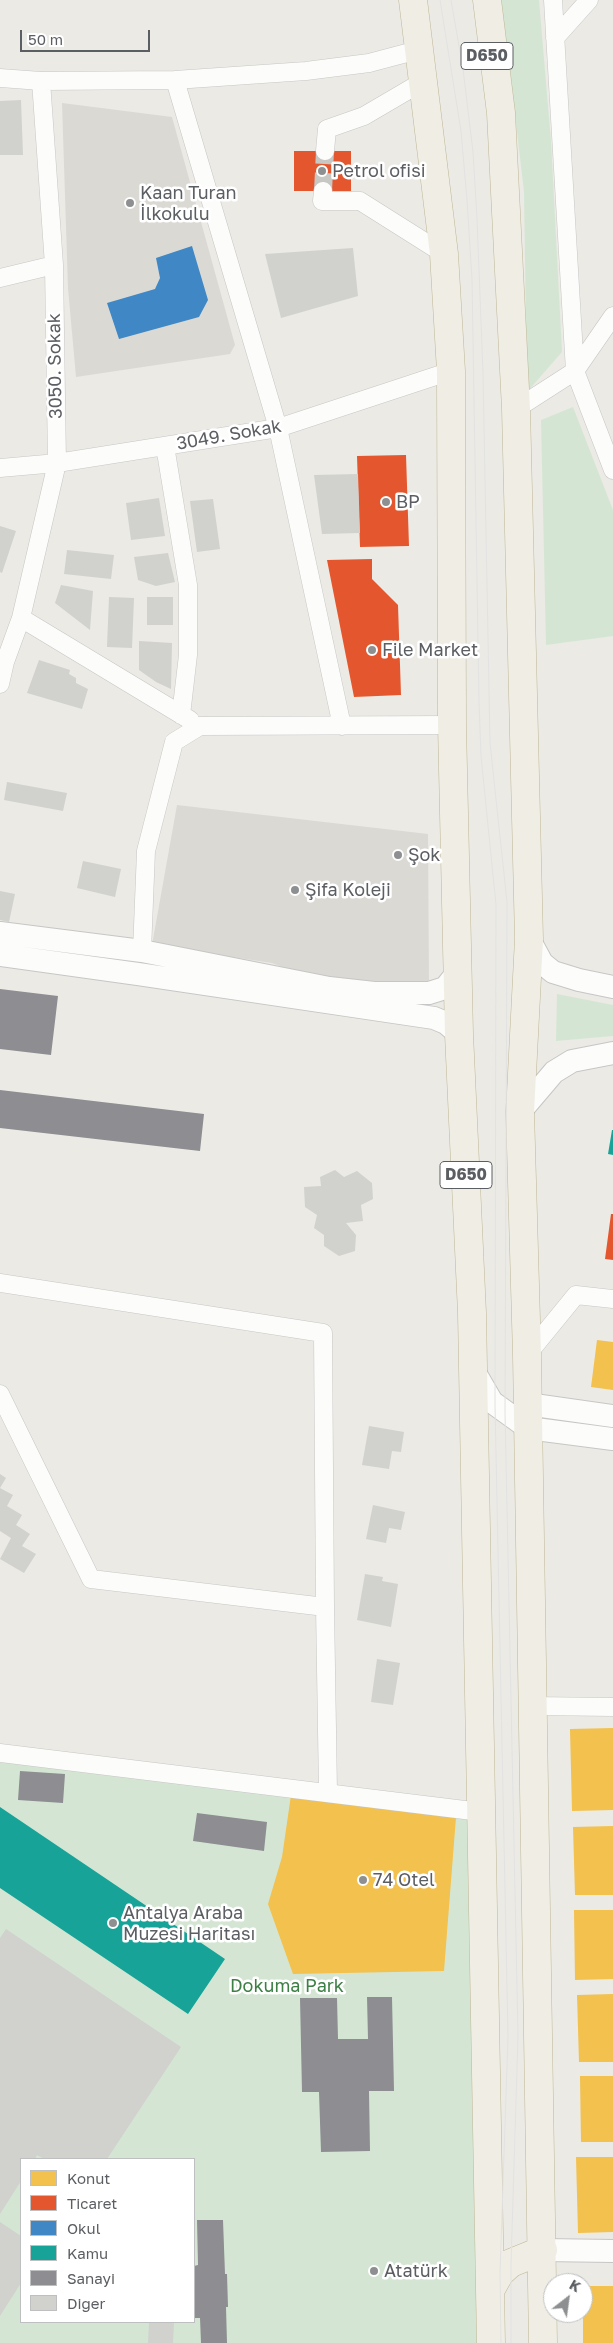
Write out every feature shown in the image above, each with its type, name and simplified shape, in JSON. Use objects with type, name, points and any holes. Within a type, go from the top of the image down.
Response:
[{"type":"highway","name":"D650","points":[[474,0],[501,112],[516,409],[529,939],[520,1112],[527,1355],[531,1706],[543,2250],[543,2343]]},
{"type":"highway","points":[[487,0],[501,112]]},
{"type":"highway","name":"D650","points":[[412,3],[444,254],[451,371],[452,726],[457,973],[474,1371],[491,2343]]},
{"type":"highway","points":[[491,2288],[500,2273],[510,2263],[543,2250]]},
{"type":"street","points":[[553,0],[576,371],[613,470]]},
{"type":"street","points":[[555,38],[589,0]]},
{"type":"street","points":[[0,78],[41,81],[175,80],[306,72],[369,63],[418,50]]},
{"type":"street","points":[[175,80],[278,428],[342,726]]},
{"type":"street","name":"3050. Sokak","points":[[0,684],[3,661],[21,618],[57,463],[54,265],[41,81]]},
{"type":"street","points":[[325,151],[327,129],[364,116],[422,82]]},
{"type":"street","points":[[323,191],[322,201],[360,201],[444,254]]},
{"type":"street","points":[[0,278],[54,265]]},
{"type":"street","points":[[516,409],[576,371],[613,316]]},
{"type":"street","name":"3049. Sokak","points":[[0,468],[57,463],[278,428],[451,371]]},
{"type":"street","points":[[165,446],[188,585],[188,655],[181,715]]},
{"type":"street","points":[[21,618],[200,726],[452,726]]},
{"type":"street","points":[[142,951],[146,851],[171,751],[174,742],[200,726]]},
{"type":"street","points":[[0,933],[142,951],[329,988],[434,1018],[446,1023],[459,1034]]},
{"type":"street","points":[[529,939],[542,963],[553,972],[613,987]]},
{"type":"street","points":[[0,955],[374,1001],[429,993],[445,988],[457,973]]},
{"type":"street","points":[[520,1112],[554,1072],[572,1060],[613,1053]]},
{"type":"street","points":[[0,1283],[323,1333],[328,1792]]},
{"type":"street","points":[[527,1355],[576,1295],[613,1299]]},
{"type":"street","points":[[474,1371],[492,1402],[528,1416],[613,1439]]},
{"type":"street","points":[[0,1394],[91,1579],[325,1607]]},
{"type":"street","points":[[528,1416],[613,1416]]},
{"type":"street","points":[[531,1706],[613,1707]]},
{"type":"street","points":[[0,1752],[482,1812]]},
{"type":"street","points":[[543,2250],[613,2251]]},
{"type":"shaded area","name":"Kaan Turan İlkokulu","points":[[62,103],[172,117],[235,345],[230,354],[76,377],[68,288]]},
{"type":"shaded area","name":"Şifa Koleji","points":[[177,805],[428,834],[429,986],[314,979],[272,963],[152,945]]},
{"type":"green space","points":[[498,0],[539,0],[551,141],[562,352],[527,392],[524,192],[510,72]]},
{"type":"green space","points":[[573,407],[613,510],[613,636],[546,645],[541,420]]},
{"type":"green space","points":[[557,994],[613,1005],[613,1036],[556,1041]]},
{"type":"green space","name":"Dokuma Park","points":[[0,1753],[481,1812],[488,2343],[0,2343]]},
{"type":"building: Konut","points":[[597,1340],[613,1342],[613,1390],[591,1387]]},
{"type":"building: Konut","points":[[613,1728],[613,1810],[572,1811],[570,1729]]},
{"type":"building: Konut","name":"74 Otel","points":[[291,1795],[456,1817],[444,1971],[293,1974],[268,1904],[282,1857]]},
{"type":"building: Konut","points":[[613,1826],[613,1895],[575,1895],[573,1827]]},
{"type":"building: Konut","points":[[574,1910],[613,1910],[613,1979],[575,1980]]},
{"type":"building: Konut","points":[[613,1994],[613,2062],[579,2062],[577,1995]]},
{"type":"building: Konut","points":[[580,2076],[613,2076],[613,2142],[581,2142]]},
{"type":"building: Konut","points":[[576,2157],[613,2157],[613,2232],[578,2233]]},
{"type":"building: Konut","points":[[593,2286],[613,2286],[613,2343],[583,2343],[583,2323],[593,2323]]},
{"type":"building: Ticaret","points":[[294,151],[351,151],[351,191],[294,191]]},
{"type":"building: Ticaret","points":[[406,455],[409,546],[360,547],[357,456]]},
{"type":"building: Ticaret","name":"File Market","points":[[372,559],[372,579],[398,605],[401,695],[354,697],[327,560]]},
{"type":"building: Ticaret","points":[[611,1214],[613,1214],[613,1260],[605,1259]]},
{"type":"building: Okul","points":[[192,246],[208,300],[199,317],[119,339],[107,303],[155,289],[160,278],[156,258]]},
{"type":"building: Kamu","points":[[613,1130],[613,1155],[608,1154]]},
{"type":"building: Kamu","name":"Antalya Araba Muzesi Haritası","points":[[0,1807],[225,1959],[188,2014],[0,1888]]},
{"type":"building: Sanayi","points":[[0,989],[58,996],[51,1055],[0,1049]]},
{"type":"building: Sanayi","points":[[0,1090],[204,1114],[200,1151],[0,1128]]},
{"type":"building: Sanayi","points":[[20,1771],[65,1774],[63,1803],[18,1800]]},
{"type":"building: Sanayi","points":[[197,1813],[267,1822],[264,1851],[193,1841]]},
{"type":"building: Sanayi","points":[[367,1997],[392,1997],[394,2091],[369,2091],[370,2151],[321,2152],[319,2092],[302,2092],[300,1998],[337,1998],[338,2039],[368,2039]]},
{"type":"building: Sanayi","points":[[197,2220],[223,2220],[225,2274],[227,2274],[227,2343],[201,2343],[200,2318],[195,2318],[195,2266],[198,2265]]},
{"type":"building: Diğer","points":[[21,100],[23,155],[0,155],[0,101]]},
{"type":"building: Diğer","points":[[353,248],[358,296],[281,318],[265,254]]},
{"type":"building: Diğer","points":[[358,474],[360,533],[322,534],[314,475]]},
{"type":"building: Diğer","points":[[159,498],[165,536],[131,540],[126,503]]},
{"type":"building: Diğer","points":[[213,499],[220,549],[197,552],[190,501]]},
{"type":"building: Diğer","points":[[0,526],[16,531],[2,573],[0,572]]},
{"type":"building: Diğer","points":[[67,550],[114,555],[111,579],[64,574]]},
{"type":"building: Diğer","points":[[168,553],[175,582],[156,586],[138,580],[134,557]]},
{"type":"building: Diğer","points":[[61,585],[93,591],[90,630],[55,603]]},
{"type":"building: Diğer","points":[[109,597],[134,598],[132,648],[107,647]]},
{"type":"building: Diğer","points":[[147,597],[173,597],[173,625],[147,625]]},
{"type":"building: Diğer","points":[[139,641],[172,643],[171,689],[156,682],[139,670]]},
{"type":"building: Diğer","points":[[39,660],[70,670],[69,674],[76,678],[76,683],[88,689],[82,709],[27,693]]},
{"type":"building: Diğer","points":[[7,782],[67,793],[63,811],[4,800]]},
{"type":"building: Diğer","points":[[83,861],[121,869],[115,897],[77,888]]},
{"type":"building: Diğer","points":[[0,891],[15,894],[9,922],[0,920]]},
{"type":"building: Diğer","points":[[335,1170],[344,1177],[357,1171],[372,1183],[373,1199],[361,1205],[363,1221],[346,1223],[356,1235],[355,1251],[339,1256],[324,1246],[324,1235],[314,1228],[317,1215],[305,1207],[304,1187],[321,1186],[320,1177]]},
{"type":"building: Diğer","points":[[369,1426],[404,1432],[401,1452],[392,1451],[389,1469],[362,1465]]},
{"type":"building: Diğer","points":[[0,1474],[6,1478],[0,1488]]},
{"type":"building: Diğer","points":[[0,1488],[13,1495],[7,1506],[22,1515],[16,1525],[30,1534],[22,1546],[36,1554],[24,1573],[0,1559],[11,1538],[0,1531]]},
{"type":"building: Diğer","points":[[373,1505],[405,1512],[401,1530],[389,1528],[386,1543],[366,1539]]},
{"type":"building: Diğer","points":[[365,1574],[383,1577],[382,1581],[398,1584],[391,1627],[357,1620]]},
{"type":"building: Diğer","points":[[377,1659],[400,1663],[393,1705],[371,1702]]},
{"type":"building: Diğer","points":[[6,1929],[181,2047],[108,2158],[42,2158],[37,2155],[36,2158],[20,2158],[20,2183],[0,2214],[0,1938]]},
{"type":"building: Diğer","points":[[0,2222],[20,2235],[20,2285],[0,2316]]},
{"type":"building: Diğer","points":[[149,2323],[174,2323],[173,2343],[148,2343]]},
{"type":"tunnel","points":[[323,191],[325,151]]},
{"type":"tram line","points":[[440,0],[461,131],[472,279],[481,756],[496,905],[495,1405],[508,2036],[500,2273],[501,2343]]},
{"type":"tram line","points":[[451,0],[463,69],[473,152],[483,373],[490,743],[507,902],[505,1412],[518,2036],[511,2263],[511,2343]]},
{"type":"place","name":"Petrol ofisi","points":[[322,171]]},
{"type":"place","name":"Kaan Turan İlkokulu","points":[[130,203]]},
{"type":"place","name":"BP","points":[[386,502]]},
{"type":"place","name":"File Market","points":[[372,650]]},
{"type":"place","name":"Şok","points":[[398,855]]},
{"type":"place","name":"Şifa Koleji","points":[[295,890]]},
{"type":"place","name":"74 Otel","points":[[363,1880]]},
{"type":"place","name":"Antalya Araba Muzesi Haritası","points":[[113,1923]]},
{"type":"place","name":"Atatürk","points":[[374,2271]]}]
